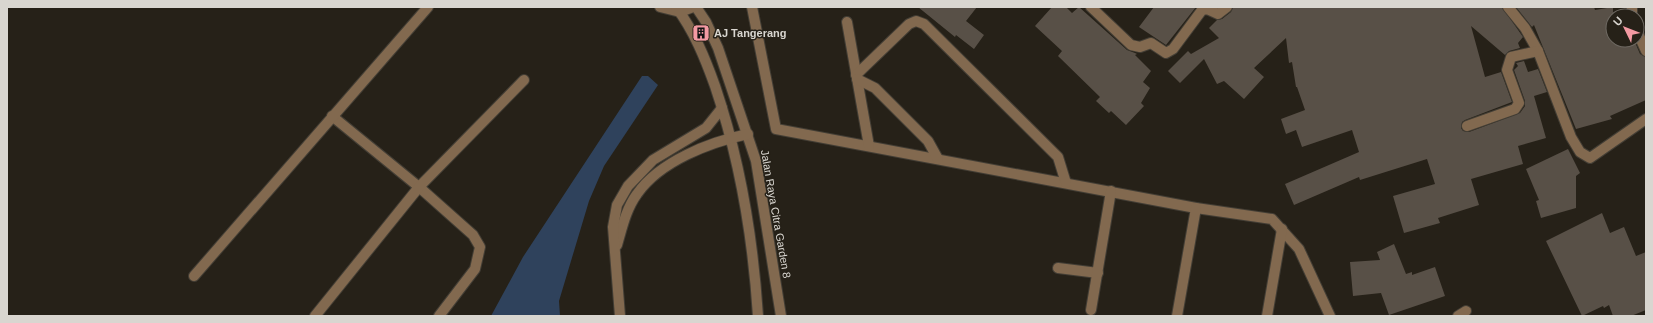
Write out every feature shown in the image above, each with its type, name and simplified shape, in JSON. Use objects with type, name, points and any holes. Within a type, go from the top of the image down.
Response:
[{"type":"street","points":[[194,276],[428,7]]},
{"type":"street","points":[[660,7],[678,10],[695,7]]},
{"type":"street","name":"Jalan Raya Citra Garden 8","points":[[695,7],[706,22],[718,48],[756,161],[781,316]]},
{"type":"street","points":[[752,7],[776,129],[1196,208],[1272,219],[1299,248],[1330,316]]},
{"type":"street","points":[[1091,7],[1131,45],[1140,47],[1151,43],[1166,53],[1172,49],[1202,10],[1207,9],[1218,14],[1227,7]]},
{"type":"street","points":[[1508,7],[1525,28],[1538,51],[1572,137],[1580,152],[1585,157],[1590,158],[1600,153],[1646,119]]},
{"type":"street","points":[[678,10],[698,42],[732,138],[739,167],[758,316]]},
{"type":"street","points":[[856,77],[909,24],[916,21],[924,24],[1058,157],[1066,183]]},
{"type":"street","points":[[847,22],[869,146]]},
{"type":"street","points":[[1467,126],[1516,109],[1519,103],[1507,70],[1511,57],[1538,51]]},
{"type":"street","points":[[856,77],[875,88],[928,141],[938,159]]},
{"type":"street","points":[[315,316],[419,187],[524,80]]},
{"type":"street","points":[[620,316],[616,249],[613,227],[617,205],[628,186],[653,160],[706,128],[722,108]]},
{"type":"street","points":[[332,116],[419,187],[474,235],[480,247],[476,269],[439,316]]},
{"type":"street","points":[[616,249],[625,216],[637,194],[656,175],[691,153],[732,138],[748,134]]},
{"type":"street","points":[[1091,310],[1110,191]]},
{"type":"street","points":[[1177,316],[1196,208]]},
{"type":"street","points":[[1267,316],[1282,229]]},
{"type":"street","points":[[1058,268],[1098,273]]},
{"type":"water","points":[[642,76],[648,76],[658,85],[604,166],[589,201],[559,301],[560,316],[491,316],[523,257]]},
{"type":"building","points":[[918,7],[977,7],[966,21],[984,35],[974,49],[956,35],[955,37]]},
{"type":"building","points":[[1052,7],[1066,7],[1072,13],[1079,7],[1127,50],[1137,54],[1135,55],[1151,71],[1143,82],[1150,88],[1141,103],[1144,106],[1126,125],[1111,111],[1109,113],[1096,101],[1100,97],[1058,56],[1062,51],[1035,26]]},
{"type":"building","points":[[1154,7],[1196,7],[1166,45],[1139,27]]},
{"type":"building","points":[[1233,7],[1502,7],[1523,37],[1518,43],[1520,48],[1509,51],[1505,55],[1471,26],[1485,77],[1501,72],[1512,102],[1465,120],[1462,122],[1461,128],[1463,131],[1469,132],[1520,113],[1525,106],[1525,101],[1514,70],[1518,66],[1516,63],[1524,61],[1528,72],[1538,69],[1547,92],[1534,96],[1546,138],[1518,146],[1523,164],[1471,179],[1479,205],[1438,218],[1440,223],[1404,233],[1393,196],[1435,184],[1427,159],[1360,180],[1359,177],[1294,205],[1285,184],[1359,152],[1352,130],[1302,147],[1296,130],[1286,134],[1281,119],[1305,110],[1296,87],[1292,62],[1289,63],[1286,38],[1254,68],[1264,77],[1244,99],[1224,81],[1217,84],[1204,59],[1180,83],[1168,71],[1188,51],[1191,54],[1219,38],[1209,28],[1217,20],[1222,19],[1231,12]]},
{"type":"building","points":[[1516,7],[1594,7],[1595,10],[1605,8],[1605,48],[1637,48],[1640,54],[1646,57],[1646,100],[1610,116],[1612,119],[1576,129],[1534,25],[1532,27]]},
{"type":"building","points":[[1568,149],[1580,173],[1576,176],[1576,208],[1541,218],[1536,201],[1539,200],[1526,169]]},
{"type":"building","points":[[1602,213],[1610,233],[1624,227],[1636,256],[1646,252],[1646,310],[1631,316],[1613,316],[1609,305],[1604,308],[1603,306],[1582,316],[1546,241]]},
{"type":"building","points":[[1394,244],[1406,274],[1412,272],[1412,275],[1435,267],[1445,296],[1389,315],[1381,293],[1353,296],[1350,262],[1380,260],[1377,252]]},
{"type":"place","name":"AJ Tangerang","points":[[701,33]]}]
